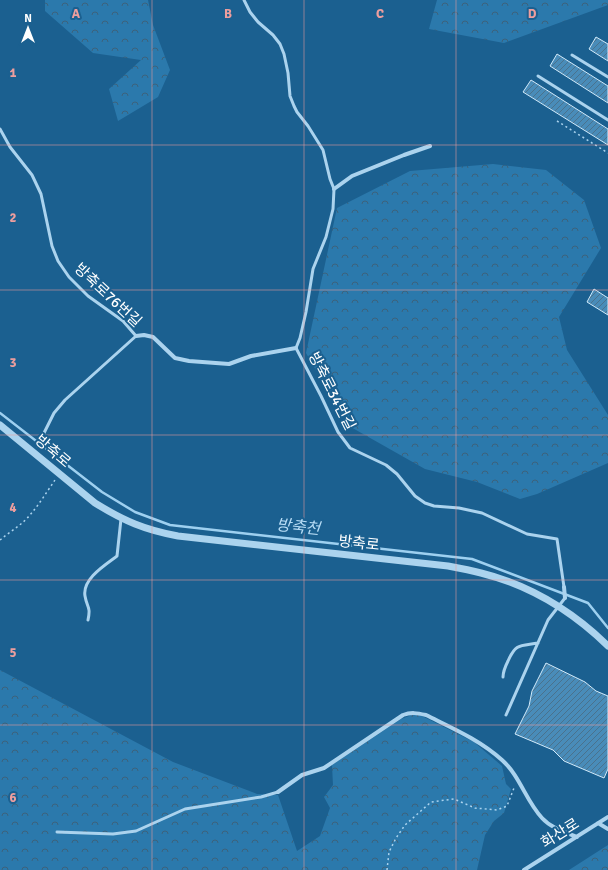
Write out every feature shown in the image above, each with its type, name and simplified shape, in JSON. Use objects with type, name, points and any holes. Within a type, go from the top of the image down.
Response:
[{"type":"street","points":[[334,189],[352,176],[430,146]]},
{"type":"street","points":[[136,336],[144,335],[153,338],[175,358],[189,361],[229,364],[251,356],[296,348]]},
{"type":"street","name":"방축로","points":[[0,425],[95,503],[134,525],[178,536],[448,566],[475,571],[514,584],[549,601],[576,619],[608,646]]},
{"type":"street","name":"방축로76번길","points":[[38,446],[41,439]]},
{"type":"street","name":"방축로34번길","points":[[564,587],[565,598]]},
{"type":"street","points":[[278,792],[302,775],[324,768],[403,715],[411,713],[426,715],[475,740],[502,760],[518,780],[542,818],[558,829],[577,837]]},
{"type":"street","name":"화산로","points":[[525,870],[608,817]]},
{"type":"street","points":[[598,823],[608,829]]},
{"type":"lane","name":"방축로34번길","points":[[244,0],[250,12],[258,22],[273,35],[280,44],[285,60],[290,96],[297,112],[323,150],[334,189],[333,209],[330,223],[313,269],[304,318],[296,348],[338,432],[350,448],[386,465],[415,496],[425,503],[434,506],[459,508],[482,513],[527,534],[557,539],[564,587]]},
{"type":"lane","points":[[572,55],[608,77]]},
{"type":"lane","points":[[538,76],[608,120]]},
{"type":"lane","name":"방축로76번길","points":[[0,129],[10,147],[32,175],[41,194],[52,246],[58,261],[69,277],[88,296],[123,321],[136,336],[65,400],[54,413],[41,439]]},
{"type":"lane","name":"방축로76번길","points":[[36,455],[38,446]]},
{"type":"lane","points":[[88,620],[90,609],[85,597],[85,590],[94,575],[116,556],[121,518]]},
{"type":"lane","name":"방축로34번길","points":[[506,715],[548,620],[565,598]]},
{"type":"lane","points":[[503,677],[503,672],[513,650],[522,645],[538,642]]},
{"type":"lane","points":[[57,832],[113,834],[136,831],[185,809],[262,797],[278,792]]},
{"type":"path","points":[[557,121],[608,153]]},
{"type":"path","points":[[0,540],[22,523],[33,511],[59,474]]},
{"type":"path","points":[[387,870],[389,852],[396,838],[405,825],[431,802],[454,799],[475,808],[496,810],[507,806],[518,780]]},
{"type":"green space","points":[[45,0],[148,0],[153,25],[170,70],[158,97],[118,121],[109,89],[141,60],[93,53],[45,11]]},
{"type":"green space","points":[[437,0],[608,0],[608,5],[504,43],[429,29]]},
{"type":"green space","points":[[493,164],[546,170],[584,200],[601,248],[559,317],[567,350],[608,415],[608,463],[537,494],[520,499],[477,482],[425,469],[349,426],[306,353],[337,208],[410,171]]},
{"type":"green space","points":[[0,670],[173,762],[257,794],[278,795],[297,851],[320,836],[330,808],[324,797],[333,785],[332,765],[401,719],[412,715],[420,715],[474,742],[502,766],[506,784],[511,789],[504,813],[494,821],[485,835],[477,870],[0,870]]},
{"type":"green space","points":[[608,845],[608,870],[569,870]]},
{"type":"building","points":[[596,37],[608,44],[608,61],[589,49]]},
{"type":"building","points":[[557,54],[608,86],[608,103],[550,66]]},
{"type":"building","points":[[531,80],[608,129],[608,145],[523,92]]},
{"type":"building","points":[[594,289],[608,298],[608,315],[587,302]]},
{"type":"building","points":[[546,663],[585,682],[596,691],[608,696],[608,769],[604,778],[564,761],[553,750],[515,734],[529,706],[532,691]]},
{"type":"waterway","name":"방축천","points":[[0,413],[102,492],[135,512],[170,525],[472,559],[588,603],[608,628]]}]
